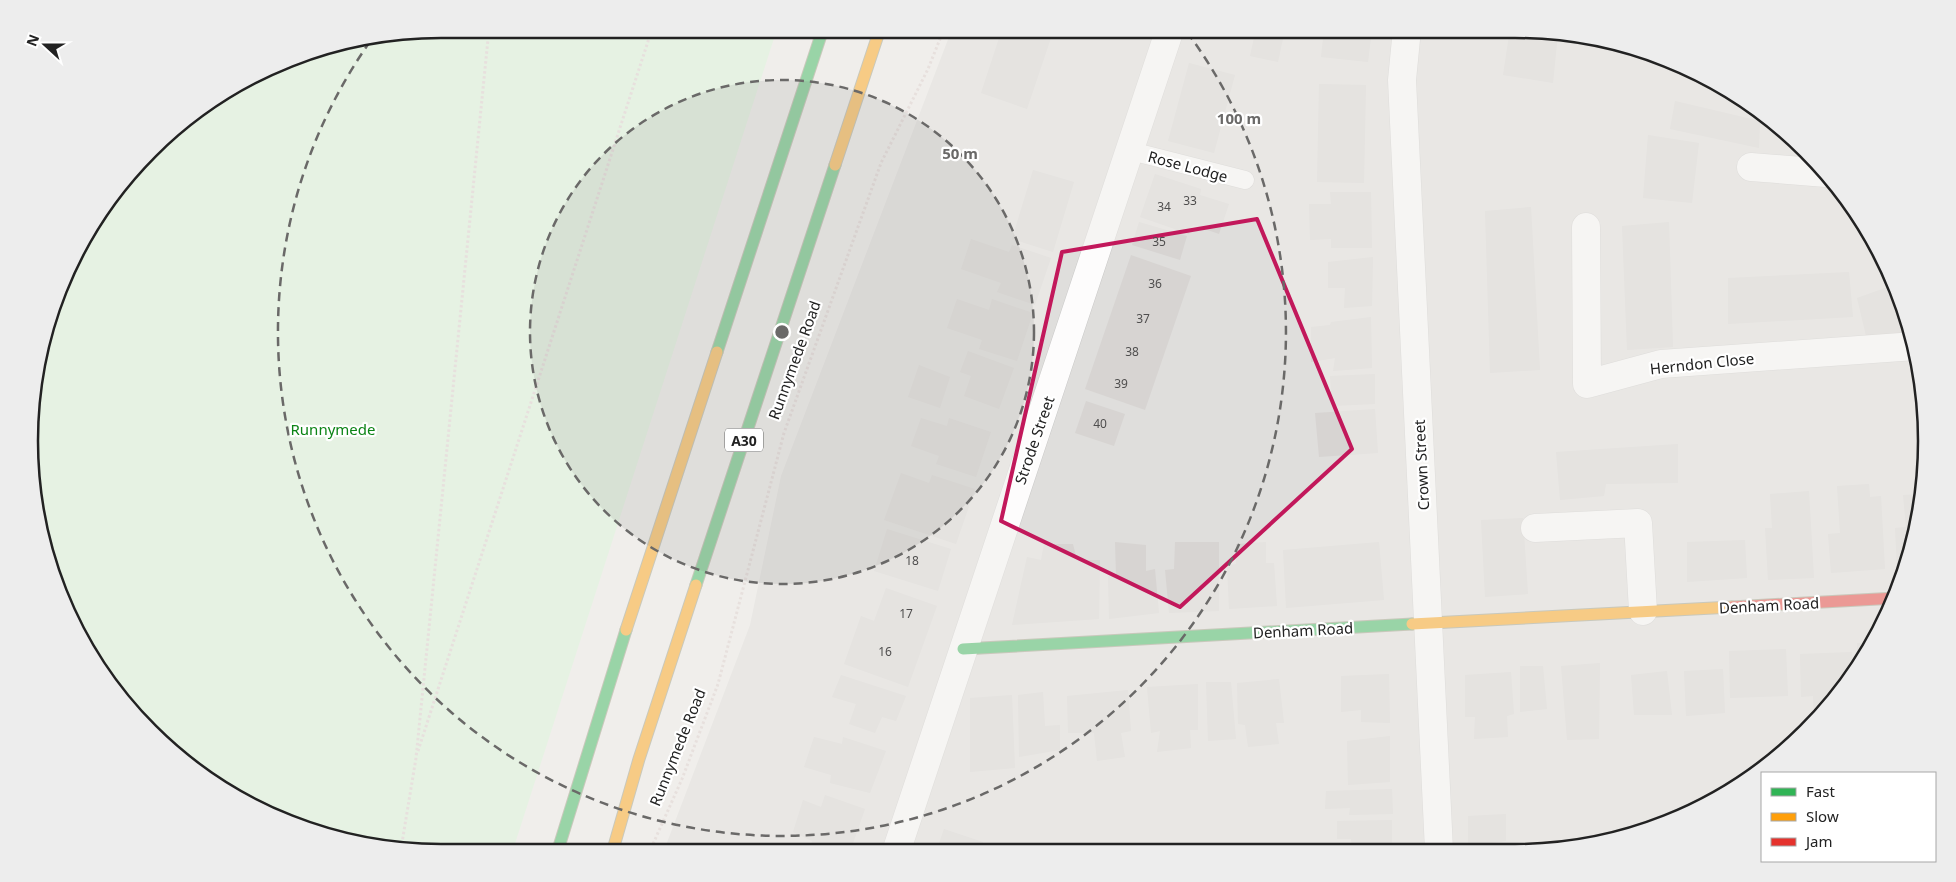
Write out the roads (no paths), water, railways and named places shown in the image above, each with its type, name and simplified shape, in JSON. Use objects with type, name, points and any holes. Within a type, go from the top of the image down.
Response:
[{"type":"main road","points":[[559,844],[590,741],[820,38]]},
{"type":"main road","name":"Runnymede Road","points":[[615,844],[639,759],[877,38]]},
{"type":"main road","name":"Denham Road","points":[[963,649],[1886,598]]},
{"type":"street","name":"Strode Street","points":[[899,844],[1167,38]]},
{"type":"street","name":"Crown Street","points":[[1406,38],[1402,80],[1439,844]]},
{"type":"street","points":[[1751,166],[1816,173]]},
{"type":"street","name":"Herndon Close","points":[[1586,227],[1587,384],[1660,364],[1907,347]]},
{"type":"street","points":[[1535,528],[1638,523],[1643,611]]},
{"type":"lane","name":"Rose Lodge","points":[[1131,151],[1245,180]]},
{"type":"park label","name":"Runnymede","points":[[333,429]]}]
